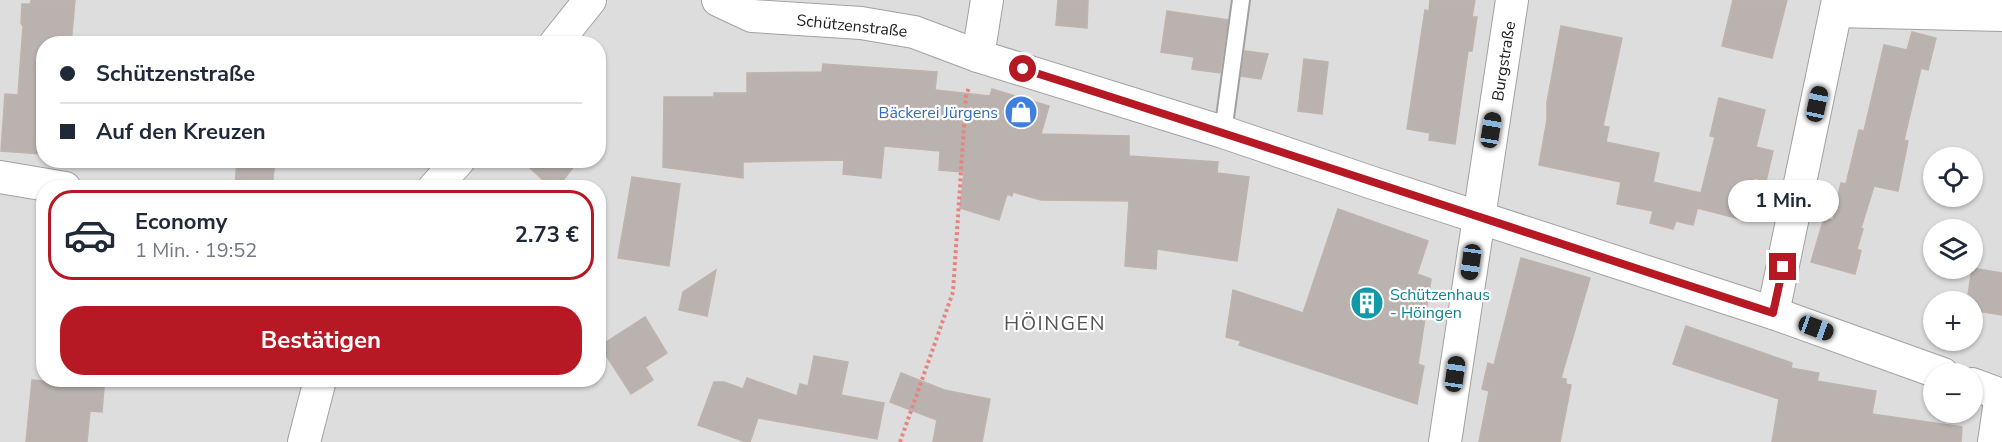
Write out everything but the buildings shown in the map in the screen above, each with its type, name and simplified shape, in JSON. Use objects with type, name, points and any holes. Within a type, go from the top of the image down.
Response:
[{"type":"street","points":[[562,36],[591,0]]},
{"type":"street","name":"Schützenstraße","points":[[717,0],[752,16],[861,23],[914,32],[978,56],[1223,132],[1773,313],[1923,367]]},
{"type":"street","points":[[978,56],[987,0]]},
{"type":"street","name":"Burgstraße","points":[[1444,442],[1512,0]]},
{"type":"street","points":[[1773,313],[1837,6],[2002,15]]},
{"type":"street","points":[[0,177],[36,183]]},
{"type":"street","points":[[304,442],[318,387]]},
{"type":"street","points":[[1992,391],[1994,442]]},
{"type":"lane","points":[[1223,132],[1241,0]]},
{"type":"path","points":[[900,442],[953,292],[966,96],[978,56]]},
{"type":"shaded area","points":[[0,0],[2002,0],[2002,442],[0,442]]},
{"type":"place","name":"Bäckerei Jürgens","points":[[1021,112]]},
{"type":"place","name":"Schützenhaus - Höingen","points":[[1367,303]]},
{"type":"district","name":"HÖINGEN","points":[[1055,323]]},
{"type":"route","points":[[1023,69],[1223,132],[1773,313],[1783,267]]}]
